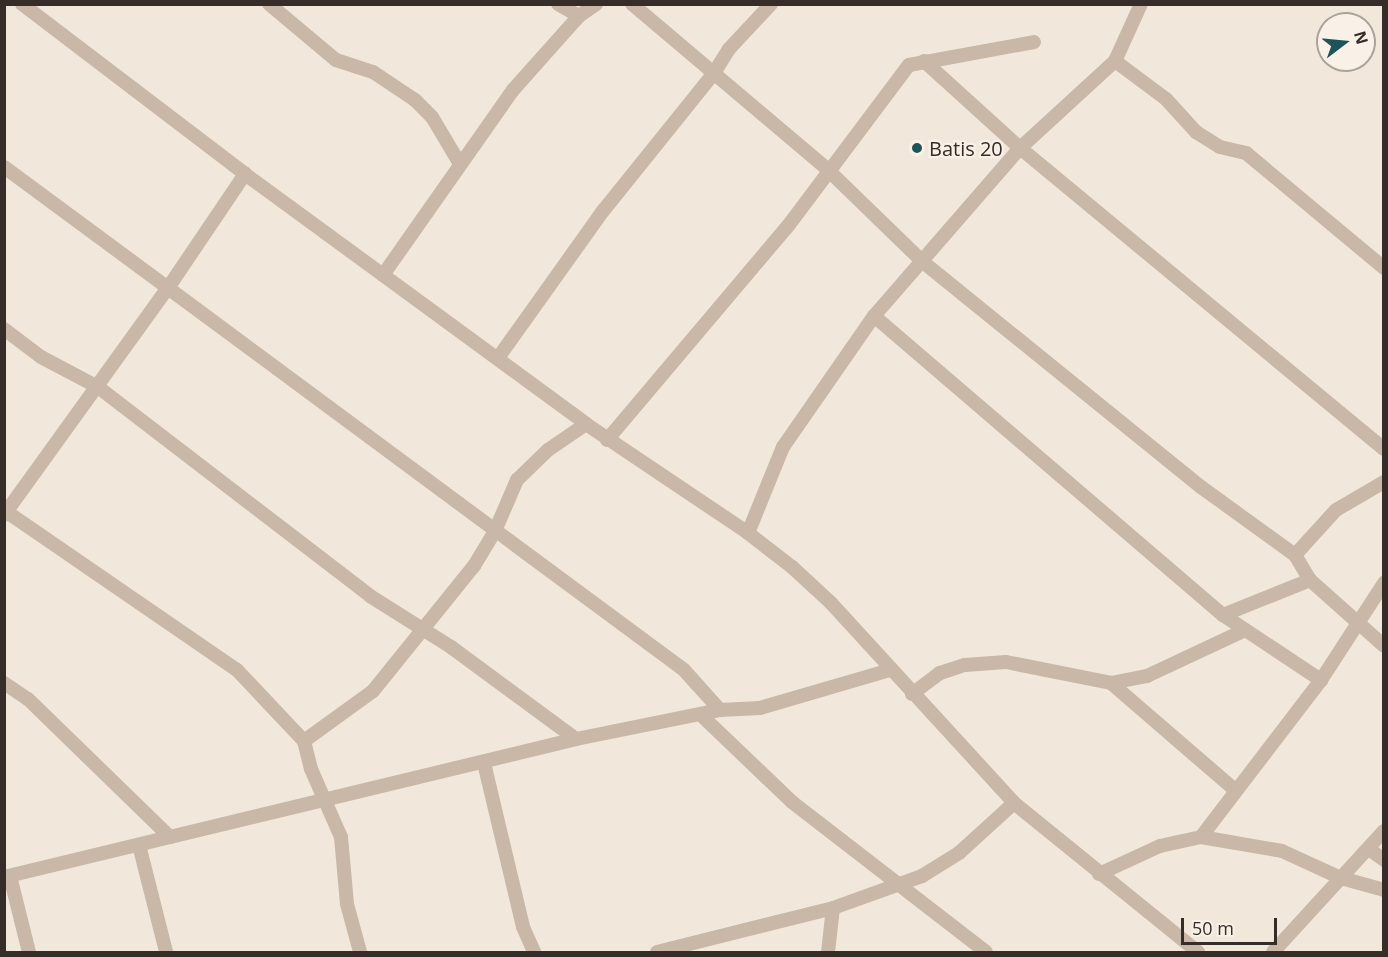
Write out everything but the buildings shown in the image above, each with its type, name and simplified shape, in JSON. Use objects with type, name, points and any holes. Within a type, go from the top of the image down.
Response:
[{"type":"street","points":[[22,4],[245,174],[607,440],[748,532],[831,603],[1014,803],[1198,952]]},
{"type":"street","points":[[269,4],[336,60],[373,72],[415,100],[432,117],[460,164]]},
{"type":"street","points":[[558,4],[579,16]]},
{"type":"street","points":[[383,275],[513,90],[579,16],[596,4]]},
{"type":"street","points":[[632,4],[827,169],[923,262],[1201,487],[1295,555],[1310,580],[1383,646]]},
{"type":"street","points":[[498,358],[603,211],[714,73],[729,49],[771,4]]},
{"type":"street","points":[[748,532],[783,447],[874,315],[923,262],[1020,148],[1115,61],[1141,4]]},
{"type":"street","points":[[607,440],[788,225],[827,169],[909,64],[1034,42]]},
{"type":"street","points":[[924,61],[1020,148],[1383,449]]},
{"type":"street","points":[[1115,61],[1166,99],[1196,132],[1220,147],[1246,153],[1383,268]]},
{"type":"street","points":[[4,166],[684,670],[720,710]]},
{"type":"street","points":[[245,174],[98,387],[5,512],[237,670],[304,741],[311,770],[341,837],[347,904],[360,952]]},
{"type":"street","points":[[874,315],[1223,615],[1321,680]]},
{"type":"street","points":[[4,329],[41,357],[98,387],[370,596],[425,630],[576,739]]},
{"type":"street","points":[[304,741],[373,691],[453,596],[495,531],[516,480],[548,450],[586,424]]},
{"type":"street","points":[[1295,555],[1336,510],[1383,482]]},
{"type":"street","points":[[1223,615],[1310,580]]},
{"type":"street","points":[[1201,837],[1321,680],[1359,625],[1383,583]]},
{"type":"street","points":[[912,694],[940,673],[965,665],[1006,662],[1111,683],[1147,676],[1245,630]]},
{"type":"street","points":[[29,952],[7,876],[576,739],[720,710],[760,708],[890,670]]},
{"type":"street","points":[[1111,683],[1236,791]]},
{"type":"street","points":[[4,684],[28,699],[170,837]]},
{"type":"street","points":[[701,715],[792,802],[986,952]]},
{"type":"street","points":[[484,763],[523,927],[534,952]]},
{"type":"street","points":[[657,952],[833,908],[922,876],[959,853],[1014,803]]},
{"type":"street","points":[[1272,952],[1369,849],[1383,831]]},
{"type":"street","points":[[1099,874],[1160,846],[1201,837],[1282,852],[1341,878],[1383,890]]},
{"type":"street","points":[[139,845],[166,952]]},
{"type":"street","points":[[1369,849],[1383,860]]},
{"type":"street","points":[[828,952],[833,908]]},
{"type":"place","name":"Batis 20","points":[[917,148]]}]
